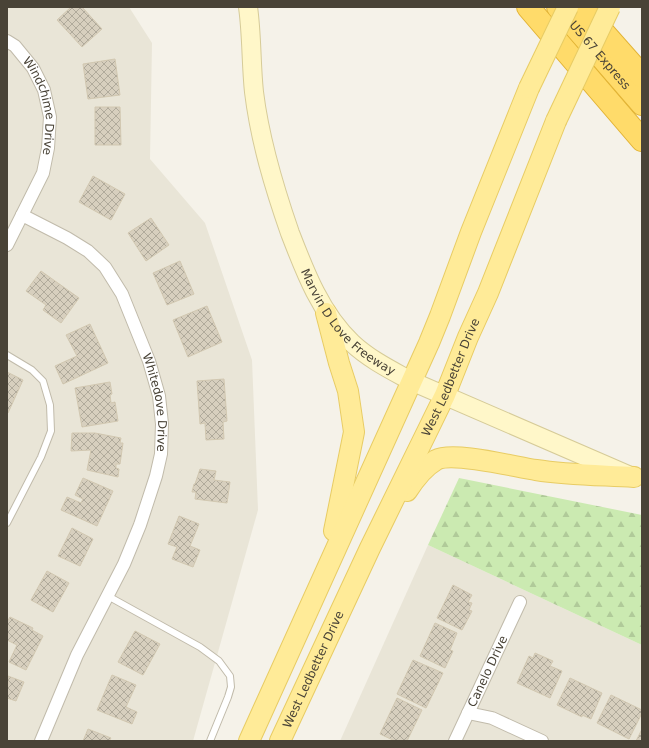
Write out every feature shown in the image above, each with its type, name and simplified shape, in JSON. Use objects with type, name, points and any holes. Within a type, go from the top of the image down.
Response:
[{"type":"highway","points":[[528,7],[642,140]]},
{"type":"highway","name":"US 67 Express","points":[[558,7],[642,104]]},
{"type":"highway","points":[[581,7],[642,76]]},
{"type":"main road","name":"Marvin D Love Freeway","points":[[248,7],[254,92],[265,153],[278,200],[302,264],[326,312],[352,343],[389,369],[411,381],[583,456],[638,478]]},
{"type":"main road","points":[[249,741],[440,316],[471,232],[530,88],[568,7]]},
{"type":"main road","name":"West Ledbetter Drive","points":[[280,741],[370,548],[445,395],[556,121],[610,7]]},
{"type":"main road","points":[[325,574],[344,488],[354,432],[348,391],[326,312]]},
{"type":"main road","points":[[370,548],[418,476],[436,460],[451,457],[536,470],[638,478]]},
{"type":"street","name":"Windchime Drive","points":[[7,41],[15,46],[33,68],[44,90],[50,117],[48,148],[42,173],[7,245]]},
{"type":"street","name":"Whitedove Drive","points":[[22,215],[67,238],[88,251],[105,266],[122,294],[149,361],[158,396],[162,424],[161,454],[156,476],[140,525],[126,558],[77,655],[41,741]]},
{"type":"street","name":"Canelo Drive","points":[[454,741],[520,602]]},
{"type":"street","points":[[468,713],[492,718],[542,741]]},
{"type":"lane","points":[[7,355],[32,370],[43,381],[50,405],[51,431],[41,457],[7,523]]},
{"type":"lane","points":[[106,596],[200,647],[219,661],[230,676],[231,687],[228,697],[210,741]]},
{"type":"shaded area","points":[[7,7],[129,7],[152,43],[150,159],[205,223],[252,360],[258,510],[193,741],[7,741]]},
{"type":"shaded area","points":[[428,545],[642,645],[642,741],[340,741]]},
{"type":"green space","points":[[459,478],[642,515],[642,645],[428,545]]},
{"type":"building","points":[[71,7],[82,7],[102,29],[82,47],[57,20]]},
{"type":"building","points":[[115,59],[120,95],[88,99],[83,64]]},
{"type":"building","points":[[95,107],[120,107],[121,145],[95,145]]},
{"type":"building","points":[[93,176],[125,194],[111,220],[79,202]]},
{"type":"building","points":[[151,218],[169,245],[146,261],[128,233]]},
{"type":"building","points":[[180,261],[194,294],[167,305],[153,273]]},
{"type":"building","points":[[41,271],[79,298],[61,323],[43,310],[46,305],[26,291]]},
{"type":"building","points":[[207,306],[222,342],[188,357],[173,320]]},
{"type":"building","points":[[90,324],[108,363],[63,384],[55,366],[77,356],[66,335]]},
{"type":"building","points":[[7,372],[23,380],[8,413],[7,413]]},
{"type":"building","points":[[224,379],[227,421],[223,422],[224,439],[206,440],[205,423],[200,424],[197,381]]},
{"type":"building","points":[[110,382],[112,394],[110,395],[111,403],[115,402],[118,421],[82,427],[75,388]]},
{"type":"building","points":[[72,433],[95,433],[121,438],[120,443],[123,443],[120,464],[116,464],[116,468],[119,469],[118,477],[87,470],[91,450],[71,451]]},
{"type":"building","points":[[200,469],[216,471],[214,480],[230,482],[227,503],[195,499],[196,492],[192,492]]},
{"type":"building","points":[[83,478],[113,491],[97,526],[61,510],[67,497],[81,503],[83,499],[75,495]]},
{"type":"building","points":[[179,516],[199,524],[190,546],[200,550],[193,567],[172,559],[177,547],[168,544]]},
{"type":"building","points":[[72,528],[93,539],[80,566],[58,556]]},
{"type":"building","points":[[47,571],[69,583],[53,612],[31,600]]},
{"type":"building","points":[[453,585],[472,595],[468,602],[472,603],[469,610],[472,611],[462,630],[437,618]]},
{"type":"building","points":[[10,617],[33,628],[32,630],[43,636],[26,670],[9,662],[17,645],[7,640],[7,622]]},
{"type":"building","points":[[435,623],[457,633],[450,650],[453,651],[445,668],[420,656]]},
{"type":"building","points":[[135,631],[160,644],[143,675],[118,662]]},
{"type":"building","points":[[535,653],[553,661],[550,666],[562,671],[550,698],[517,683],[529,656],[533,658]]},
{"type":"building","points":[[413,660],[443,673],[426,708],[397,694]]},
{"type":"building","points":[[112,675],[136,685],[126,707],[137,712],[132,724],[97,710]]},
{"type":"building","points":[[8,676],[24,682],[16,701],[7,698]]},
{"type":"building","points":[[570,678],[602,693],[591,719],[582,715],[582,717],[557,705]]},
{"type":"building","points":[[611,695],[642,710],[642,713],[629,739],[597,723]]},
{"type":"building","points":[[397,698],[422,710],[407,741],[395,741],[380,734]]},
{"type":"building","points":[[88,729],[111,738],[109,741],[83,741]]},
{"type":"building","points":[[642,729],[642,741],[636,741]]}]
